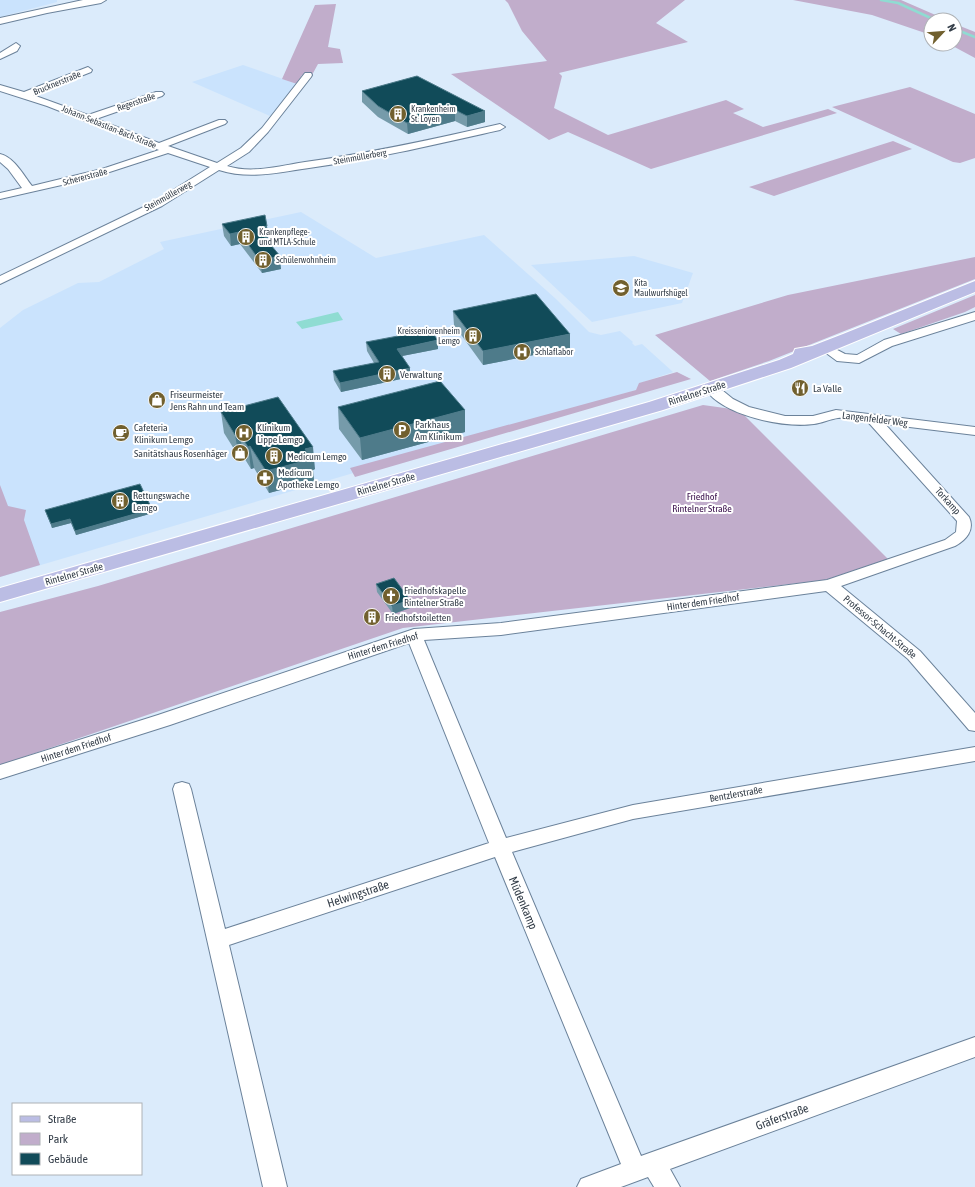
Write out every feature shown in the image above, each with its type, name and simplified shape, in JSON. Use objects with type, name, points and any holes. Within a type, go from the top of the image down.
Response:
[{"type":"main road","points":[[0,22],[53,9],[101,0]]},
{"type":"main road","name":"Rintelner Straße","points":[[0,596],[712,389],[794,360],[820,348],[975,286]]},
{"type":"street","points":[[0,56],[16,46]]},
{"type":"street","name":"Brucknerstraße","points":[[26,95],[88,70]]},
{"type":"street","name":"Steinmüllerweg","points":[[0,280],[158,204],[245,150],[266,130],[308,75]]},
{"type":"street","name":"Johann-Sebastian-Bach-Straße","points":[[0,88],[26,95],[89,118],[163,149],[219,166]]},
{"type":"street","name":"Regerstraße","points":[[89,118],[160,94]]},
{"type":"street","name":"Schererstraße","points":[[0,196],[72,181],[140,161],[222,122]]},
{"type":"street","name":"Steinmüllerberg","points":[[219,166],[234,171],[247,172],[278,170],[354,159],[500,127]]},
{"type":"street","points":[[0,157],[12,167],[30,190]]},
{"type":"street","points":[[820,348],[842,358],[858,359],[888,343],[975,316]]},
{"type":"street","name":"Langenfelder Weg","points":[[712,389],[735,406],[770,417],[815,421],[824,420],[836,414],[975,431]]},
{"type":"street","name":"Torkamp","points":[[830,585],[950,543],[961,537],[965,530],[964,520],[957,511],[874,419]]},
{"type":"street","name":"Hinter dem Friedhof","points":[[0,772],[164,720],[414,634],[501,629],[830,585]]},
{"type":"street","name":"Professor-Schacht-Straße","points":[[830,585],[914,655],[975,725]]},
{"type":"street","name":"Müdenkamp","points":[[414,634],[500,847],[644,1167],[668,1187]]},
{"type":"street","name":"Bentzlerstraße","points":[[500,847],[633,812],[975,754]]},
{"type":"street","points":[[182,789],[275,1187]]},
{"type":"street","name":"Helwingstraße","points":[[217,940],[500,847]]},
{"type":"street","name":"Gräferstraße","points":[[589,1187],[975,1046]]},
{"type":"shaded area","points":[[0,0],[57,0],[57,2],[0,17]]},
{"type":"shaded area","points":[[243,65],[297,84],[270,116],[192,82]]},
{"type":"shaded area","name":"Klinikum Lippe Lemgo","points":[[301,212],[376,258],[484,235],[556,299],[589,332],[601,335],[620,331],[633,342],[632,343],[635,346],[642,344],[673,372],[640,383],[636,390],[0,577],[0,328],[23,310],[78,283],[99,282],[164,249],[160,242]]},
{"type":"shaded area","name":"Kita Maulwurfshügel","points":[[634,256],[693,273],[682,303],[592,322],[531,265]]},
{"type":"shaded area","points":[[338,312],[343,320],[302,329],[296,322]]},
{"type":"green space","points":[[505,0],[685,0],[656,23],[688,42],[559,73],[562,76],[554,108],[608,135],[726,100],[744,109],[733,113],[763,127],[828,109],[837,113],[651,169],[568,132],[549,140],[451,74],[547,61],[522,31]]},
{"type":"green space","points":[[793,0],[901,0],[929,12],[923,12],[923,32],[872,15]]},
{"type":"green space","points":[[336,4],[328,47],[340,49],[343,63],[318,64],[312,75],[302,75],[297,84],[282,79],[315,5]]},
{"type":"green space","points":[[963,27],[975,32],[975,58],[963,52]]},
{"type":"green space","points":[[910,87],[975,114],[975,158],[960,163],[953,162],[832,107]]},
{"type":"green space","points":[[893,141],[912,149],[774,196],[749,187]]},
{"type":"green space","points":[[975,257],[975,279],[769,361],[710,381],[655,335],[788,295]]},
{"type":"green space","points":[[975,295],[975,307],[965,312],[901,334],[893,329]]},
{"type":"green space","points":[[677,372],[691,379],[355,477],[350,468],[636,390],[639,383]]},
{"type":"green space","name":"Friedhof Rintelner Straße","points":[[703,405],[739,410],[888,559],[825,580],[403,628],[0,765],[0,612],[98,586]]},
{"type":"green space","points":[[0,485],[8,506],[26,510],[24,520],[40,565],[0,577]]},
{"type":"building","points":[[417,76],[485,111],[467,116],[455,110],[407,123],[378,106],[362,91]]},
{"type":"building","points":[[265,215],[267,226],[257,228],[280,256],[260,261],[239,232],[230,234],[222,224]]},
{"type":"building","points":[[536,294],[570,334],[483,351],[453,311]]},
{"type":"building","points":[[430,330],[438,340],[397,349],[410,368],[340,383],[333,371],[379,362],[366,342]]},
{"type":"building","points":[[440,381],[465,410],[360,438],[338,407]]},
{"type":"building","points":[[278,397],[313,447],[305,449],[312,459],[266,471],[250,446],[248,447],[240,434],[235,435],[221,412]]},
{"type":"building","name":"Rettungswache Lemgo","points":[[140,484],[152,509],[75,531],[70,519],[51,524],[45,510]]},
{"type":"building","points":[[394,578],[410,600],[392,606],[376,584]]},
{"type":"waterway","points":[[881,0],[898,3],[923,14]]},
{"type":"waterway","points":[[963,32],[975,37]]},
{"type":"place","name":"Krankenheim St. Loyen","points":[[398,114]]},
{"type":"place","name":"Krankenpflege- und MTLA-Schule","points":[[246,237]]},
{"type":"place","name":"Schülerwohnheim","points":[[263,260]]},
{"type":"place","name":"Kita Maulwurfshügel","points":[[621,288]]},
{"type":"place","name":"Kreisseniorenheim Lemgo","points":[[473,336]]},
{"type":"place","name":"Schlaflabor","points":[[522,352]]},
{"type":"place","name":"Verwaltung","points":[[387,374]]},
{"type":"place","name":"La Valle","points":[[800,388]]},
{"type":"place","name":"Friseurmeister Jens Rahn und Team","points":[[157,400]]},
{"type":"place","name":"Parkhaus Am Klinikum","points":[[402,430]]},
{"type":"place","name":"Cafeteria Klinikum Lemgo","points":[[121,433]]},
{"type":"place","name":"Klinikum Lippe Lemgo","points":[[244,433]]},
{"type":"place","name":"Sanitätshaus Rosenhäger","points":[[240,453]]},
{"type":"place","name":"Medicum Lemgo","points":[[274,456]]},
{"type":"place","name":"Medicum Apotheke Lemgo","points":[[265,478]]},
{"type":"place","name":"Rettungswache Lemgo","points":[[120,501]]},
{"type":"place","name":"Friedhofskapelle Rintelner Straße","points":[[391,596]]},
{"type":"place","name":"Friedhofstoiletten","points":[[372,617]]}]
